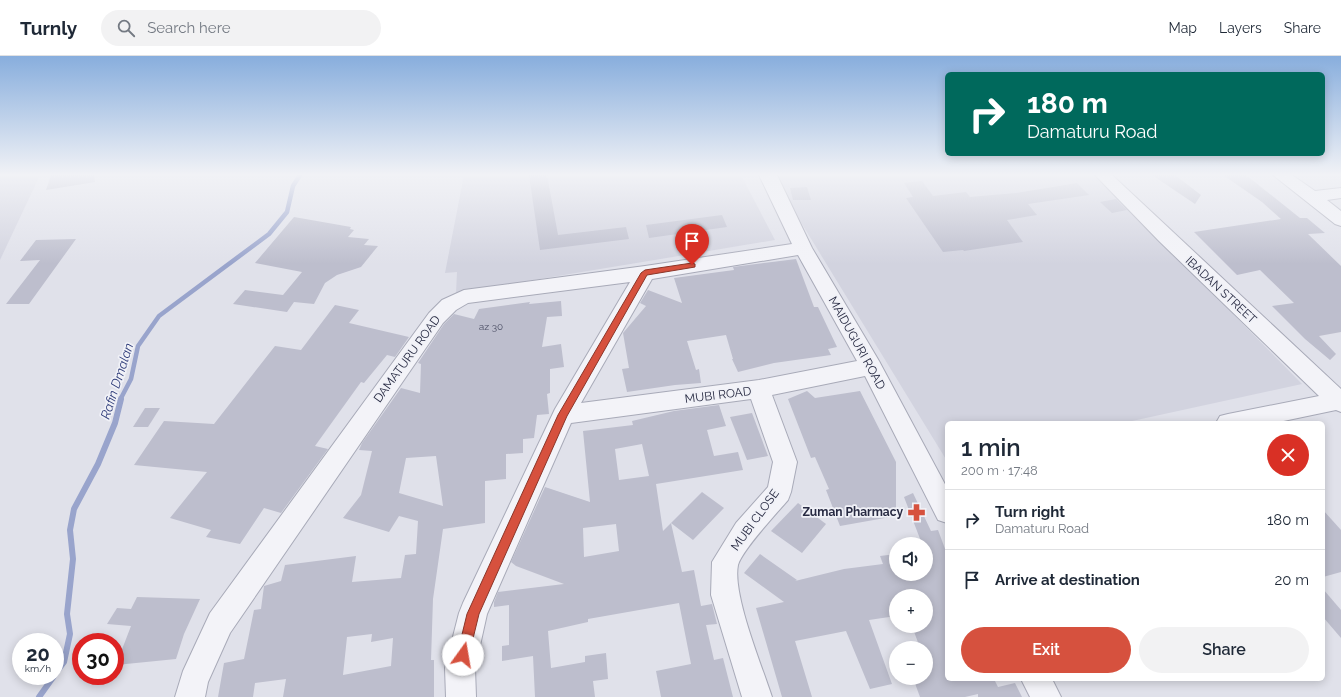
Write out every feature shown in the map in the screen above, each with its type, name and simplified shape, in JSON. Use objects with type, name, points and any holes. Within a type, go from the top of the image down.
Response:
[{"type":"street","name":"MAIDUGURI ROAD","points":[[782,205],[803,248],[871,367],[939,481],[945,504]]},
{"type":"street","name":"IBADAN STREET","points":[[1133,205],[1340,402]]},
{"type":"street","points":[[1322,205],[1341,220]]},
{"type":"street","name":"DAMATURU ROAD","points":[[190,697],[194,681],[220,623],[436,318],[449,305],[464,297],[645,273],[803,248]]},
{"type":"street","points":[[461,697],[460,668],[473,614],[563,415],[645,273]]},
{"type":"street","name":"MUBI ROAD","points":[[563,415],[758,389],[871,367]]},
{"type":"street","name":"MUBI CLOSE","points":[[757,697],[726,595],[725,562],[744,531],[779,492],[785,462],[758,389]]},
{"type":"street","points":[[1239,421],[1340,402]]},
{"type":"street","points":[[1037,681],[1046,697]]},
{"type":"shaded area","points":[[0,205],[26,205],[0,260]]},
{"type":"shaded area","points":[[458,205],[757,205],[775,240],[456,293],[457,272],[445,273]]},
{"type":"shaded area","points":[[790,205],[1125,205],[1302,384],[1132,421],[945,421],[945,458]]},
{"type":"building","points":[[533,205],[552,205],[558,235],[626,227],[629,239],[540,250]]},
{"type":"building","points":[[911,205],[1029,205],[1037,215],[1007,220],[1023,242],[964,251],[943,252]]},
{"type":"building","points":[[1103,205],[1122,205],[1127,210],[1112,213]]},
{"type":"building","points":[[1265,205],[1284,205],[1300,218],[1307,218],[1325,233],[1308,234],[1341,266],[1341,332],[1319,336],[1336,354],[1330,360],[1305,339],[1272,306],[1294,303],[1260,270],[1237,275],[1194,232],[1281,219]]},
{"type":"building","points":[[722,215],[727,227],[649,238],[646,225]]},
{"type":"building","points":[[294,217],[351,227],[350,229],[354,230],[348,237],[369,239],[364,245],[378,246],[361,267],[337,275],[325,283],[314,304],[294,302],[287,312],[233,304],[245,290],[283,295],[302,272],[255,263]]},
{"type":"building","points":[[76,239],[29,304],[6,304],[40,260],[20,261],[36,240]]},
{"type":"building","points":[[796,259],[814,307],[818,307],[837,347],[828,349],[831,355],[774,363],[738,372],[732,359],[726,335],[687,341],[696,370],[699,369],[701,383],[627,392],[622,369],[629,368],[623,333],[646,306],[640,303],[648,290],[682,303],[674,278],[734,270],[733,267]]},
{"type":"building","points":[[561,301],[562,316],[547,317],[542,347],[561,344],[564,367],[550,369],[550,393],[547,394],[549,414],[537,415],[534,438],[523,439],[523,453],[506,454],[506,479],[485,481],[485,523],[443,529],[433,599],[431,660],[434,660],[434,697],[283,697],[286,679],[255,683],[253,697],[218,697],[224,663],[244,659],[254,610],[261,609],[264,586],[281,581],[285,565],[356,556],[352,582],[401,578],[405,555],[416,554],[418,521],[399,516],[389,532],[343,518],[361,495],[372,451],[359,450],[362,443],[401,388],[420,393],[421,364],[418,363],[444,324],[454,314],[474,319],[479,309],[530,302],[529,304]],"holes":[[[436,456],[443,506],[399,493],[406,458]],[[372,634],[371,642],[393,638],[391,666],[343,675],[347,637]]]},
{"type":"building","points":[[335,305],[359,310],[349,323],[409,337],[395,357],[387,355],[364,383],[361,382],[315,446],[328,449],[281,513],[264,508],[240,544],[206,537],[211,530],[170,518],[207,472],[134,465],[164,421],[214,424],[275,346],[301,350]]},
{"type":"building","points":[[807,391],[815,398],[860,391],[896,462],[896,516],[840,526],[826,490],[829,489],[815,457],[811,458],[788,399]]},
{"type":"building","points":[[719,405],[726,426],[707,430],[714,456],[738,452],[743,470],[656,484],[663,531],[671,523],[682,572],[694,570],[701,606],[712,604],[717,624],[706,625],[714,660],[723,658],[733,697],[661,697],[656,671],[691,664],[679,603],[588,619],[588,622],[548,631],[551,668],[585,662],[585,656],[606,653],[608,679],[593,681],[595,697],[535,697],[533,656],[502,661],[502,646],[509,645],[509,605],[494,607],[494,602],[498,592],[564,584],[516,566],[511,562],[545,487],[590,502],[583,431],[633,425],[632,421],[674,411]],"holes":[[[642,444],[649,476],[619,480],[615,449]],[[616,524],[619,551],[584,557],[583,528]]]},
{"type":"building","points":[[145,408],[160,408],[148,427],[133,427]]},
{"type":"building","points":[[752,413],[768,456],[747,460],[730,417]]},
{"type":"building","points":[[702,492],[724,508],[693,540],[671,523]]},
{"type":"building","points":[[913,493],[931,531],[938,530],[945,549],[945,681],[995,681],[998,687],[1015,683],[1022,697],[978,697],[978,694],[965,697],[920,697],[916,685],[933,685],[933,641],[917,641],[915,633],[933,633],[933,589],[889,589],[889,617],[869,620],[889,676],[889,685],[870,689],[846,631],[795,641],[812,697],[782,697],[756,608],[784,602],[744,573],[760,554],[797,580],[795,581],[844,569],[883,564],[880,556],[889,555],[889,581],[933,581],[933,537],[919,537],[904,497]]},
{"type":"building","points":[[798,503],[826,524],[802,553],[771,531]]},
{"type":"building","points":[[1325,512],[1341,530],[1341,572],[1325,576]]},
{"type":"building","points":[[1325,591],[1341,610],[1341,638],[1325,619]]},
{"type":"building","points":[[137,597],[200,599],[184,634],[176,659],[124,664],[124,644],[131,626],[107,624],[117,608],[131,609]]},
{"type":"waterway","name":"Rafin Dmalan","points":[[120,400],[131,379],[138,346],[159,316],[269,234],[287,212],[289,205]]},
{"type":"waterway","name":"Rafin Dmalan","points":[[64,662],[70,634],[67,614],[73,559],[70,530],[74,509],[98,464],[115,423],[121,399]]},
{"type":"waterway","name":"Rafin Dmalan","points":[[39,697],[48,685]]},
{"type":"place","name":"Zuman Pharmacy","points":[[916,512]]},
{"type":"route","points":[[463,655],[473,614],[563,415],[645,273],[692,265]]}]
